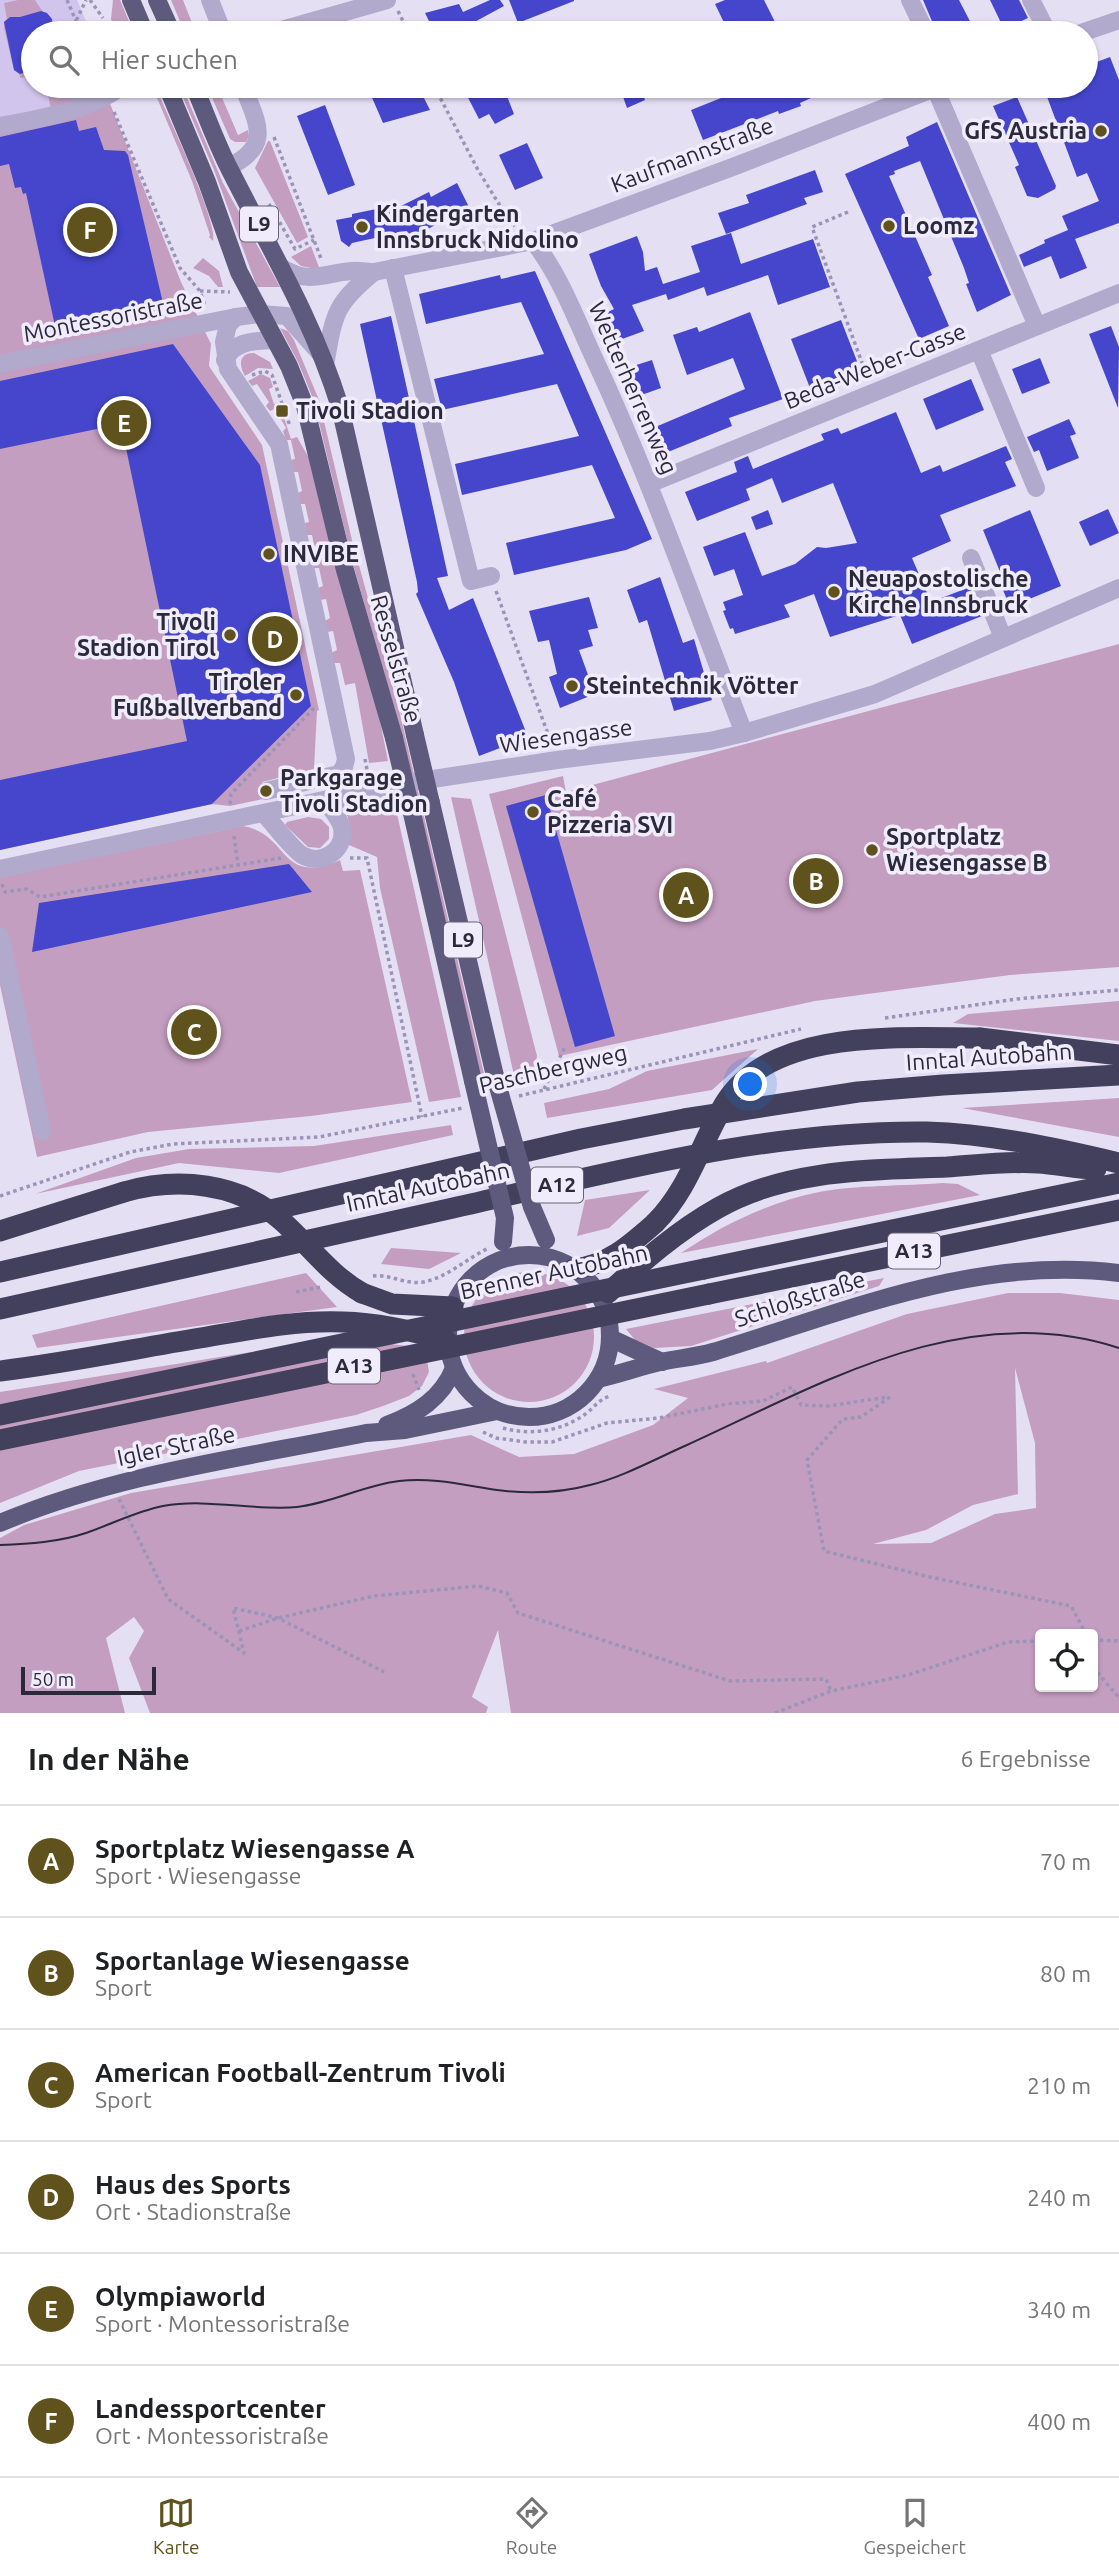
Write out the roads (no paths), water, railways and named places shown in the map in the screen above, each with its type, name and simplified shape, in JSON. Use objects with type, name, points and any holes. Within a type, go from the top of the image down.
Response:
[{"type":"highway","points":[[574,1269],[592,1267],[610,1259],[655,1223],[683,1188],[726,1101],[753,1072],[791,1052],[839,1043],[909,1038],[980,1038],[1119,1055]]},
{"type":"highway","name":"Inntal Autobahn","points":[[0,1272],[581,1139],[684,1119],[858,1092],[1119,1075]]},
{"type":"highway","name":"Inntal Autobahn","points":[[0,1309],[608,1174],[741,1146],[801,1138],[858,1133],[930,1132],[999,1139],[1119,1163]]},
{"type":"highway","points":[[601,1299],[650,1256],[702,1218],[743,1196],[793,1180],[821,1174],[1036,1163],[1119,1169]]},
{"type":"highway","name":"Brenner Autobahn","points":[[0,1415],[1119,1183]]},
{"type":"highway","points":[[0,1231],[140,1187],[188,1184],[211,1186],[236,1193],[281,1219],[330,1270],[366,1285],[402,1305],[453,1307]]},
{"type":"highway","name":"A13","points":[[0,1440],[1119,1210]]},
{"type":"highway","points":[[0,1371],[293,1324],[367,1323],[447,1341]]},
{"type":"main road","points":[[131,0],[140,21]]},
{"type":"main road","points":[[158,0],[167,21]]},
{"type":"main road","name":"Resselstraße","points":[[172,98],[207,182],[239,272],[289,366],[304,406],[345,570],[394,738],[505,1218],[503,1242],[491,1264]]},
{"type":"main road","name":"Resselstraße","points":[[199,98],[229,167],[326,360],[340,407],[495,1076],[532,1208],[554,1260]]},
{"type":"main road","name":"L9","points":[[533,1255],[554,1260],[574,1269],[601,1299],[608,1318],[610,1338],[605,1366],[583,1396],[564,1410],[542,1416],[498,1419],[464,1386],[454,1368],[447,1341],[453,1307],[470,1280],[491,1264],[512,1257],[533,1255]]},
{"type":"main road","name":"Schloßstraße","points":[[598,1379],[709,1353],[881,1298],[965,1278],[1037,1270],[1119,1273]]},
{"type":"main road","points":[[610,1338],[662,1362]]},
{"type":"main road","name":"Igler Straße","points":[[366,1433],[426,1406],[441,1392],[454,1368]]},
{"type":"main road","name":"Igler Straße","points":[[0,1523],[55,1501],[113,1484],[366,1433],[498,1419]]},
{"type":"street","points":[[210,0],[218,21]]},
{"type":"street","points":[[910,0],[920,21]]},
{"type":"street","points":[[1031,0],[1042,21]]},
{"type":"street","points":[[319,21],[391,3]]},
{"type":"street","points":[[1098,30],[1117,27]]},
{"type":"street","points":[[0,126],[66,113],[104,98]]},
{"type":"street","points":[[229,167],[251,154],[259,137],[247,98]]},
{"type":"street","name":"Kaufmannstraße","points":[[282,268],[305,278],[352,271],[374,272],[533,241],[909,98]]},
{"type":"street","points":[[946,98],[1042,324]]},
{"type":"street","name":"Wetterherrenweg","points":[[533,241],[555,276],[604,379],[649,484],[744,733]]},
{"type":"street","points":[[393,268],[471,581],[491,576]]},
{"type":"street","points":[[326,360],[332,321],[339,306],[351,291],[374,272]]},
{"type":"street","name":"Beda-Weber-Gasse","points":[[649,484],[1119,293]]},
{"type":"street","points":[[260,314],[287,316],[326,360]]},
{"type":"street","name":"Montessoristraße","points":[[0,364],[260,314]]},
{"type":"street","points":[[236,317],[228,325],[225,360],[228,369],[279,444],[346,759],[339,774],[266,791]]},
{"type":"street","points":[[225,360],[230,350],[238,345],[275,340]]},
{"type":"street","points":[[979,350],[1036,488]]},
{"type":"street","points":[[971,558],[1003,638]]},
{"type":"street","name":"Wiesengasse","points":[[0,869],[232,815],[264,814],[394,785],[558,760],[710,741],[744,733],[875,694],[1119,588]]},
{"type":"street","points":[[264,814],[302,855],[319,858],[333,854],[340,846],[342,828],[325,800]]},
{"type":"street","points":[[0,936],[43,1130]]},
{"type":"tram line","points":[[0,1545],[44,1542],[76,1536],[163,1506],[197,1503],[297,1507],[399,1481],[436,1481],[520,1492],[579,1488],[627,1473],[843,1374],[950,1340],[1006,1333],[1062,1335],[1119,1348]]},
{"type":"place","name":"GfS Austria","points":[[1101,131]]},
{"type":"place","name":"Loomz","points":[[889,226]]},
{"type":"place","name":"Kindergarten Innsbruck Nidolino","points":[[362,227]]},
{"type":"place","name":"Landessportcenter","points":[[90,230]]},
{"type":"place","name":"Tivoli Stadion","points":[[282,411]]},
{"type":"place","name":"Olympiaworld","points":[[124,423]]},
{"type":"place","name":"INVIBE","points":[[269,554]]},
{"type":"place","name":"Neuapostolische Kirche Innsbruck","points":[[834,592]]},
{"type":"place","name":"Tivoli Stadion Tirol","points":[[230,635]]},
{"type":"place","name":"Haus des Sports","points":[[275,639]]},
{"type":"place","name":"Steintechnik Vötter","points":[[572,686]]},
{"type":"place","name":"Tiroler Fußballverband","points":[[296,695]]},
{"type":"place","name":"Parkgarage Tivoli Stadion","points":[[266,791]]},
{"type":"place","name":"Café Pizzeria SVI","points":[[533,812]]},
{"type":"place","name":"Sportplatz Wiesengasse B","points":[[872,850]]},
{"type":"place","name":"Sportanlage Wiesengasse","points":[[816,881]]},
{"type":"place","name":"Sportplatz Wiesengasse A","points":[[686,895]]},
{"type":"place","name":"American Football-Zentrum Tivoli","points":[[194,1032]]}]
